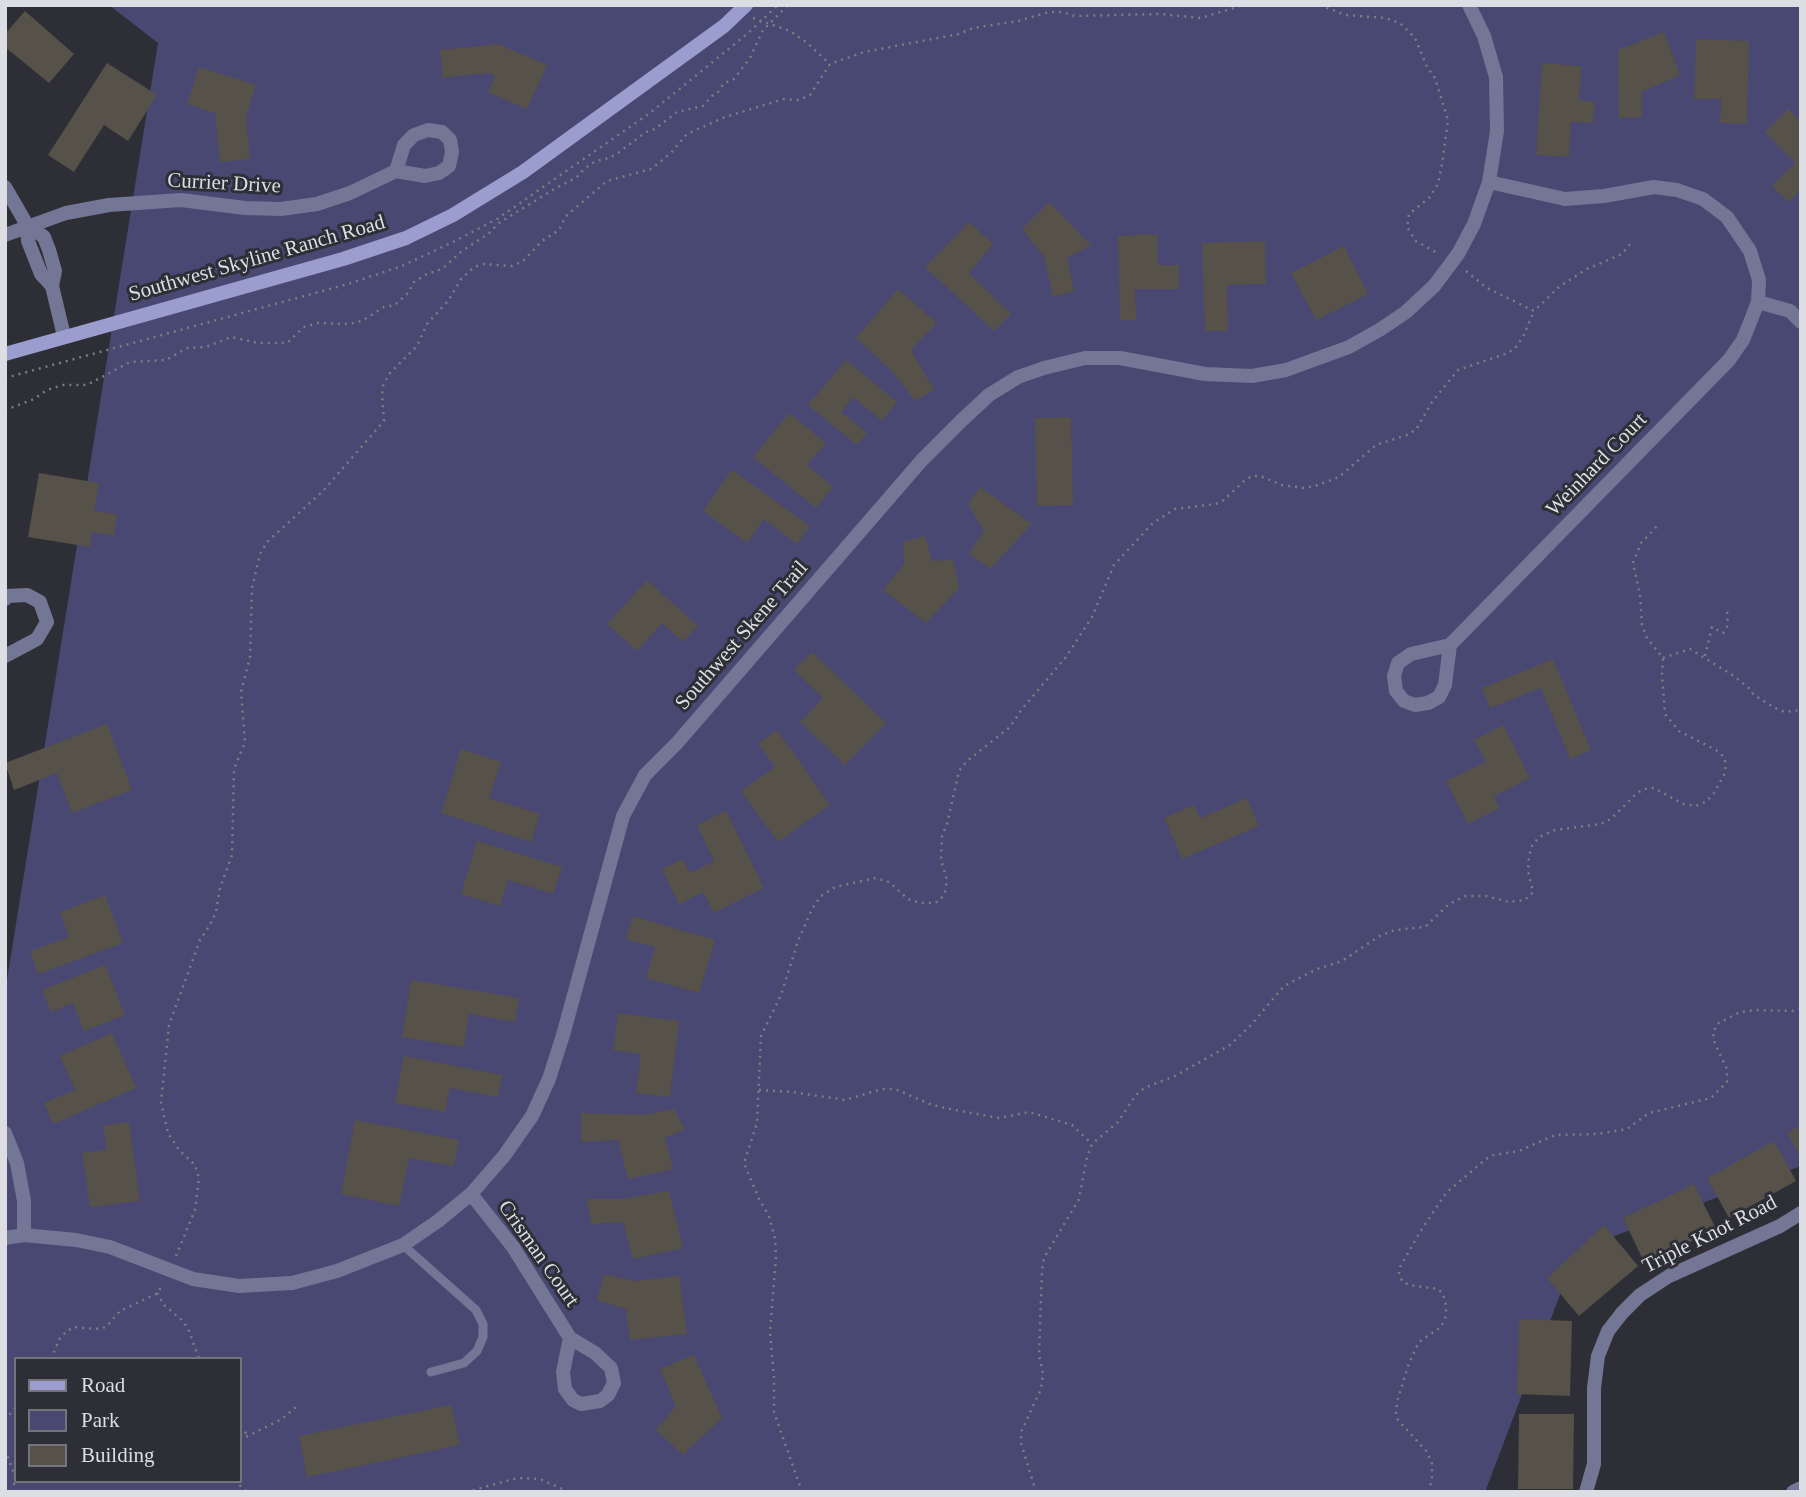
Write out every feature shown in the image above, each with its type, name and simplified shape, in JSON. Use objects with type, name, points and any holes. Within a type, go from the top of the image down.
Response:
[{"type":"street","name":"Southwest Skyline Ranch Road","points":[[5,354],[343,259],[406,238],[441,221],[523,172],[724,26],[746,5]]},
{"type":"street","name":"Southwest Skene Trail","points":[[5,1238],[24,1235],[76,1240],[110,1247],[193,1279],[239,1286],[292,1283],[337,1271],[403,1245],[471,1194],[504,1156],[532,1116],[549,1079],[564,1035],[623,816],[645,775],[677,743],[922,460],[961,421],[989,395],[1018,377],[1085,358],[1120,358],[1205,374],[1252,376],[1286,370],[1349,347],[1398,318],[1434,286],[1452,262],[1474,224],[1489,182],[1497,131],[1496,77],[1484,36],[1469,5]]},
{"type":"street","name":"Currier Drive","points":[[5,235],[66,213],[110,205],[181,200],[246,208],[281,209],[317,204],[396,171]]},
{"type":"street","name":"Weinhard Court","points":[[1450,645],[1729,359],[1743,340],[1758,302],[1759,281],[1750,251],[1727,217],[1703,199],[1676,190],[1654,187],[1565,200],[1489,182]]},
{"type":"street","points":[[5,187],[27,225],[44,237],[55,271],[52,286],[64,336]]},
{"type":"street","points":[[1758,302],[1795,307],[1801,322]]},
{"type":"street","points":[[5,599],[7,596],[27,595],[40,603],[47,622],[37,639],[5,656]]},
{"type":"street","points":[[1450,645],[1446,685],[1439,697],[1428,703],[1415,705],[1404,701],[1396,691],[1394,676],[1398,663],[1411,654],[1450,645]]},
{"type":"street","points":[[5,1133],[17,1163],[22,1189],[24,1235]]},
{"type":"street","name":"Crisman Court","points":[[471,1194],[513,1247],[570,1338],[596,1353],[611,1368],[614,1383],[608,1395],[600,1401],[582,1404],[573,1400],[565,1389],[563,1371],[570,1338]]},
{"type":"street","name":"Triple Knot Road","points":[[1586,1492],[1594,1464],[1594,1388],[1598,1356],[1608,1331],[1640,1295],[1670,1276],[1780,1226],[1801,1213]]},
{"type":"street","points":[[1793,1492],[1801,1488]]},
{"type":"lane","points":[[403,1245],[476,1310],[483,1325],[483,1337],[477,1351],[464,1363],[431,1372]]},
{"type":"path","points":[[52,1357],[60,1338],[67,1331],[74,1327],[106,1327],[120,1311],[157,1293],[170,1270],[195,1210],[199,1178],[195,1165],[179,1150],[168,1133],[161,1102],[169,1025],[200,940],[216,912],[220,888],[232,855],[234,769],[245,742],[241,692],[250,657],[252,588],[260,554],[267,542],[323,491],[384,421],[383,386],[389,374],[417,346],[426,324],[448,301],[461,279],[474,267],[495,264],[512,266],[523,261],[542,241],[559,230],[566,216],[607,181],[651,169],[671,153],[687,134],[725,117],[784,99],[799,100],[810,95],[830,64],[864,52],[959,34],[974,28],[1018,21],[1049,12],[1075,16],[1160,14],[1201,18],[1243,5]]},
{"type":"path","points":[[1320,5],[1345,15],[1385,18],[1400,23],[1415,38],[1427,67],[1435,78],[1448,120],[1438,184],[1429,198],[1409,214],[1407,227],[1416,241],[1452,262],[1487,288],[1534,311]]},
{"type":"path","points":[[774,24],[806,42],[830,64]]},
{"type":"path","points":[[802,1492],[774,1412],[770,1321],[775,1239],[769,1216],[744,1163],[757,1123],[761,1036],[781,995],[798,941],[821,896],[835,887],[876,878],[889,881],[908,898],[920,903],[935,903],[940,899],[945,892],[947,880],[941,860],[942,836],[960,771],[967,761],[1010,727],[1066,657],[1092,617],[1114,565],[1153,523],[1175,509],[1216,504],[1252,476],[1303,488],[1339,477],[1376,445],[1410,434],[1417,428],[1432,402],[1458,370],[1508,353],[1516,347],[1534,311],[1560,286],[1587,269],[1622,254],[1631,243]]},
{"type":"path","points":[[1036,1492],[1021,1443],[1021,1432],[1041,1388],[1043,1374],[1039,1355],[1042,1270],[1051,1244],[1079,1199],[1092,1144],[1118,1122],[1135,1096],[1144,1088],[1175,1076],[1230,1045],[1251,1026],[1284,986],[1317,969],[1342,961],[1381,935],[1395,930],[1425,927],[1457,899],[1466,896],[1486,896],[1509,902],[1525,900],[1533,892],[1528,871],[1529,856],[1539,837],[1555,830],[1601,824],[1611,819],[1644,789],[1654,788],[1683,804],[1696,806],[1707,801],[1714,793],[1724,775],[1724,757],[1679,731],[1665,714],[1663,658],[1647,638],[1642,625],[1640,594],[1633,563],[1641,543],[1660,523]]},
{"type":"path","points":[[1705,656],[1712,627],[1723,633],[1727,626],[1726,611]]},
{"type":"path","points":[[1663,658],[1690,649],[1734,676],[1754,695],[1775,708],[1785,712],[1801,710]]},
{"type":"path","points":[[1429,1492],[1432,1464],[1427,1452],[1398,1420],[1397,1402],[1409,1363],[1419,1342],[1441,1327],[1446,1316],[1446,1305],[1443,1294],[1438,1289],[1409,1285],[1402,1281],[1399,1273],[1420,1232],[1446,1193],[1494,1155],[1519,1151],[1555,1135],[1598,1134],[1627,1129],[1649,1113],[1711,1098],[1727,1082],[1727,1069],[1715,1044],[1713,1033],[1717,1024],[1740,1012],[1792,1011],[1801,1008]]},
{"type":"path","points":[[759,1090],[845,1100],[882,1089],[895,1089],[932,1105],[999,1118],[1028,1112],[1072,1125],[1092,1144]]},
{"type":"path","points":[[157,1293],[164,1305],[183,1321],[198,1357]]},
{"type":"path","points":[[242,1439],[282,1419],[298,1405]]},
{"type":"path","points":[[242,1429],[249,1436]]},
{"type":"path","points":[[5,1450],[14,1473]]},
{"type":"path","points":[[466,1492],[518,1478],[540,1479],[569,1492]]},
{"type":"green space","points":[[109,5],[1801,5],[1801,1166],[1577,1250],[1485,1492],[5,1492],[5,992],[158,43]]},
{"type":"building","points":[[25,11],[74,54],[49,83],[5,47],[5,34]]},
{"type":"building","points":[[1664,32],[1680,75],[1642,92],[1642,117],[1619,118],[1618,50]]},
{"type":"building","points":[[1696,39],[1749,41],[1747,124],[1720,123],[1721,99],[1694,99]]},
{"type":"building","points":[[498,44],[547,65],[527,109],[488,92],[495,76],[489,73],[443,78],[440,50]]},
{"type":"building","points":[[107,63],[157,95],[128,141],[104,125],[74,172],[48,155]]},
{"type":"building","points":[[1542,63],[1581,66],[1579,100],[1595,102],[1593,123],[1571,122],[1569,157],[1536,155]]},
{"type":"building","points":[[199,67],[256,85],[246,117],[250,159],[220,162],[215,113],[187,104]]},
{"type":"building","points":[[1788,109],[1801,122],[1801,190],[1788,202],[1772,186],[1795,163],[1765,132]]},
{"type":"building","points":[[1049,202],[1091,245],[1067,258],[1074,291],[1053,297],[1044,257],[1022,229]]},
{"type":"building","points":[[969,222],[993,244],[969,273],[1011,314],[994,331],[925,267]]},
{"type":"building","points":[[1157,234],[1158,265],[1179,265],[1179,289],[1135,289],[1136,320],[1120,320],[1118,236]]},
{"type":"building","points":[[1265,241],[1266,284],[1227,285],[1228,331],[1205,331],[1202,243]]},
{"type":"building","points":[[1344,246],[1368,294],[1316,320],[1291,273]]},
{"type":"building","points":[[898,289],[937,323],[911,350],[934,390],[915,401],[892,371],[856,338]]},
{"type":"building","points":[[846,360],[897,402],[882,421],[853,397],[841,412],[867,433],[857,445],[808,405]]},
{"type":"building","points":[[789,413],[826,443],[807,465],[833,487],[816,508],[753,457]]},
{"type":"building","points":[[1071,417],[1073,505],[1037,506],[1035,418]]},
{"type":"building","points":[[732,470],[810,526],[797,544],[764,519],[747,543],[703,511]]},
{"type":"building","points":[[39,473],[99,483],[94,511],[117,514],[114,536],[92,532],[90,547],[28,537]]},
{"type":"building","points":[[980,487],[1032,524],[990,569],[969,554],[984,531],[968,504]]},
{"type":"building","points":[[925,536],[932,561],[953,560],[959,588],[926,623],[883,590],[904,564],[903,542]]},
{"type":"building","points":[[647,580],[698,626],[683,642],[662,623],[637,651],[607,624]]},
{"type":"building","points":[[812,652],[886,723],[845,765],[800,722],[823,698],[794,670]]},
{"type":"building","points":[[1553,659],[1591,750],[1570,759],[1541,688],[1490,708],[1482,688]]},
{"type":"building","points":[[107,724],[132,790],[72,813],[57,773],[14,790],[5,763]]},
{"type":"building","points":[[1503,725],[1530,778],[1494,796],[1500,808],[1468,824],[1446,781],[1486,762],[1474,740]]},
{"type":"building","points":[[777,730],[830,805],[778,842],[741,791],[775,767],[758,743]]},
{"type":"building","points":[[461,749],[501,762],[489,798],[540,814],[531,842],[441,813]]},
{"type":"building","points":[[1247,798],[1259,826],[1182,859],[1164,818],[1194,805],[1200,818]]},
{"type":"building","points":[[726,811],[764,888],[714,913],[703,892],[679,904],[662,869],[683,859],[690,873],[714,861],[697,825]]},
{"type":"building","points":[[477,841],[562,867],[553,894],[508,880],[500,906],[461,894]]},
{"type":"building","points":[[105,895],[123,943],[38,974],[30,951],[69,937],[60,912]]},
{"type":"building","points":[[633,916],[715,940],[699,993],[646,978],[655,947],[626,939]]},
{"type":"building","points":[[105,965],[125,1015],[84,1031],[73,1003],[51,1012],[42,990]]},
{"type":"building","points":[[411,980],[519,998],[515,1022],[469,1014],[464,1047],[402,1037]]},
{"type":"building","points":[[618,1013],[679,1021],[670,1097],[636,1093],[641,1054],[613,1050]]},
{"type":"building","points":[[112,1033],[136,1088],[53,1124],[44,1103],[75,1090],[60,1056]]},
{"type":"building","points":[[404,1056],[502,1075],[498,1097],[450,1088],[445,1112],[395,1103]]},
{"type":"building","points":[[674,1109],[685,1129],[665,1138],[673,1169],[628,1179],[618,1140],[581,1142],[581,1113],[644,1115]]},
{"type":"building","points":[[355,1120],[459,1140],[454,1166],[409,1158],[399,1206],[341,1194]]},
{"type":"building","points":[[129,1122],[140,1201],[90,1207],[82,1153],[107,1150],[103,1126]]},
{"type":"building","points":[[1801,1125],[1801,1157],[1787,1133]]},
{"type":"building","points":[[1774,1141],[1796,1181],[1729,1218],[1707,1178]]},
{"type":"building","points":[[1694,1184],[1716,1229],[1645,1264],[1623,1218]]},
{"type":"building","points":[[669,1191],[683,1248],[633,1259],[623,1222],[591,1224],[587,1199],[621,1199]]},
{"type":"building","points":[[1604,1225],[1638,1266],[1579,1316],[1547,1278]]},
{"type":"building","points":[[604,1274],[634,1281],[679,1276],[687,1334],[630,1340],[626,1309],[597,1300]]},
{"type":"building","points":[[1519,1319],[1572,1321],[1570,1396],[1517,1394]]},
{"type":"building","points":[[694,1355],[722,1418],[683,1455],[656,1430],[676,1406],[660,1369]]},
{"type":"building","points":[[451,1405],[460,1445],[307,1477],[299,1436]]},
{"type":"building","points":[[1519,1414],[1574,1414],[1573,1489],[1518,1489]]}]
